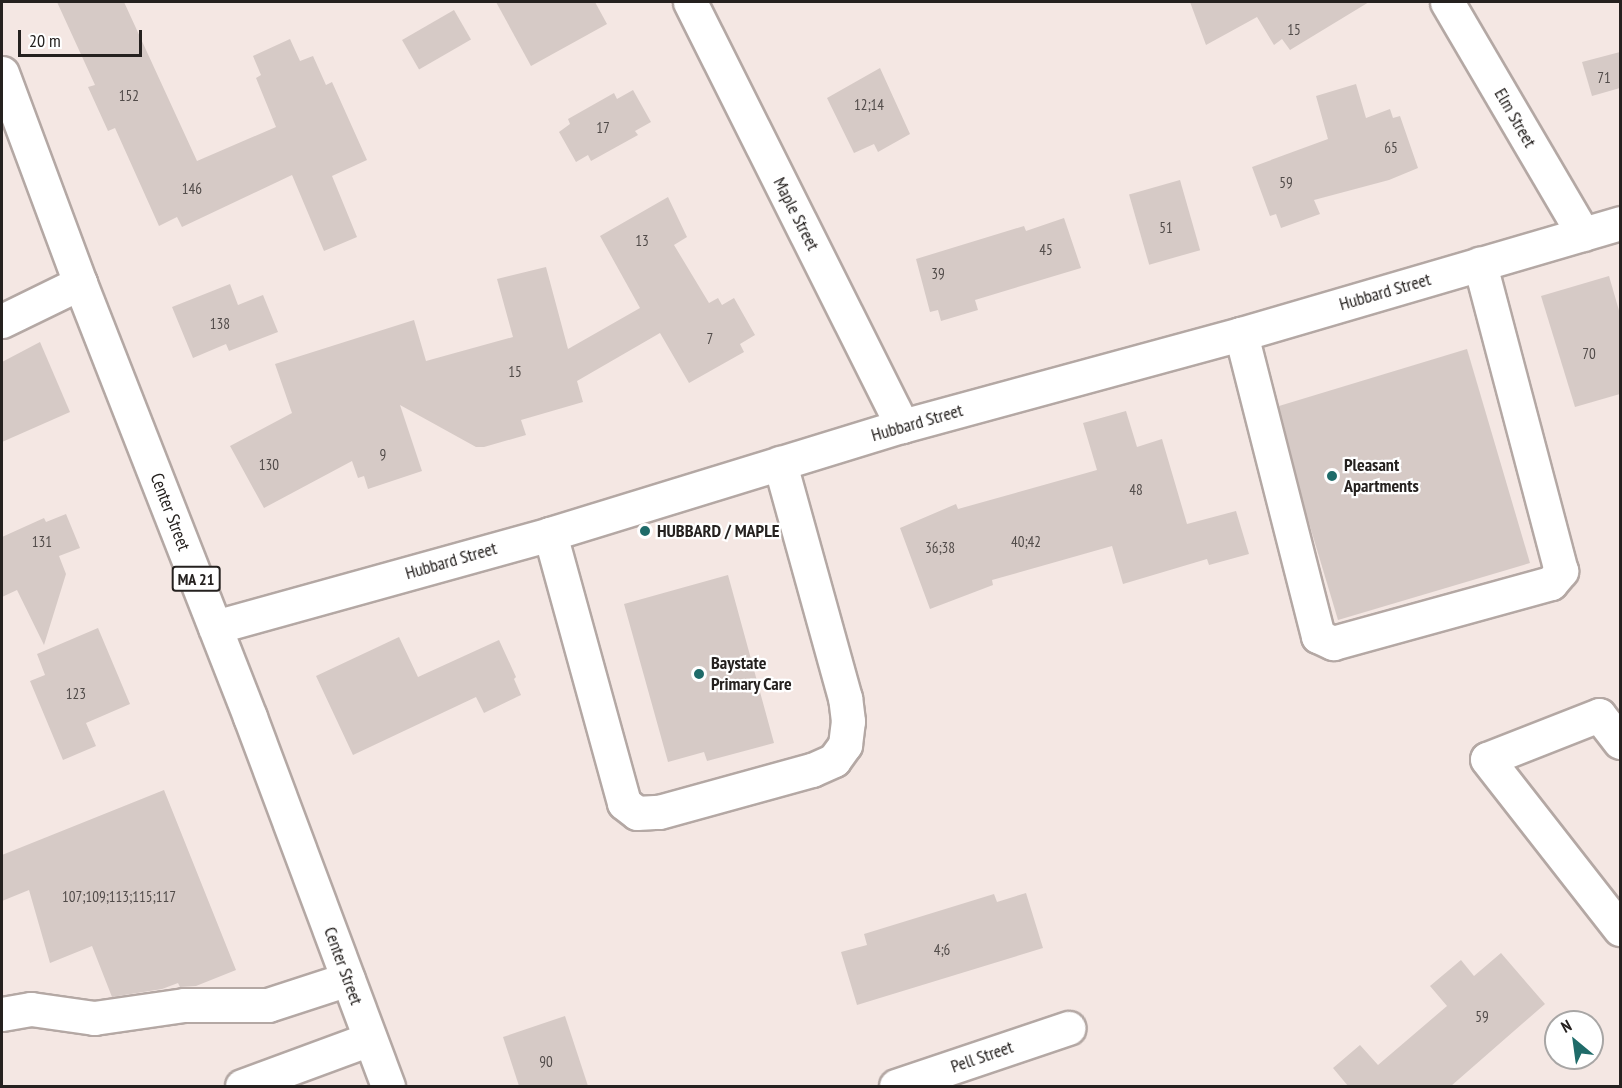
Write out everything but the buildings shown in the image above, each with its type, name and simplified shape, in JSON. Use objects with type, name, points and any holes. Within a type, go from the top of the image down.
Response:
[{"type":"street","name":"Maple Street","points":[[690,2],[902,426]]},
{"type":"street","name":"Elm Street","points":[[1447,2],[1583,234]]},
{"type":"street","name":"Center Street","points":[[4,87],[214,627],[388,1086]]},
{"type":"street","name":"Hubbard Street","points":[[214,627],[550,534],[902,426],[1241,334],[1620,223]]},
{"type":"street","points":[[1241,334],[1318,636],[1333,643],[1551,583],[1561,571],[1480,264]]},
{"type":"street","points":[[2,321],[80,283]]},
{"type":"street","points":[[550,534],[624,803],[638,813],[659,812],[812,770],[834,760],[845,745],[848,722],[844,698],[780,464]]},
{"type":"street","points":[[1620,742],[1599,715],[1487,759],[1620,928]]},
{"type":"street","points":[[2,1014],[31,1009],[94,1018],[184,1005],[268,1005],[348,979]]},
{"type":"street","name":"Pell Street","points":[[896,1086],[1068,1028]]},
{"type":"street","points":[[242,1086],[370,1039]]},
{"type":"place","name":"Pleasant Apartments","points":[[1332,476]]},
{"type":"place","name":"HUBBARD / MAPLE","points":[[645,531]]},
{"type":"place","name":"Baystate Primary Care","points":[[699,674]]}]
